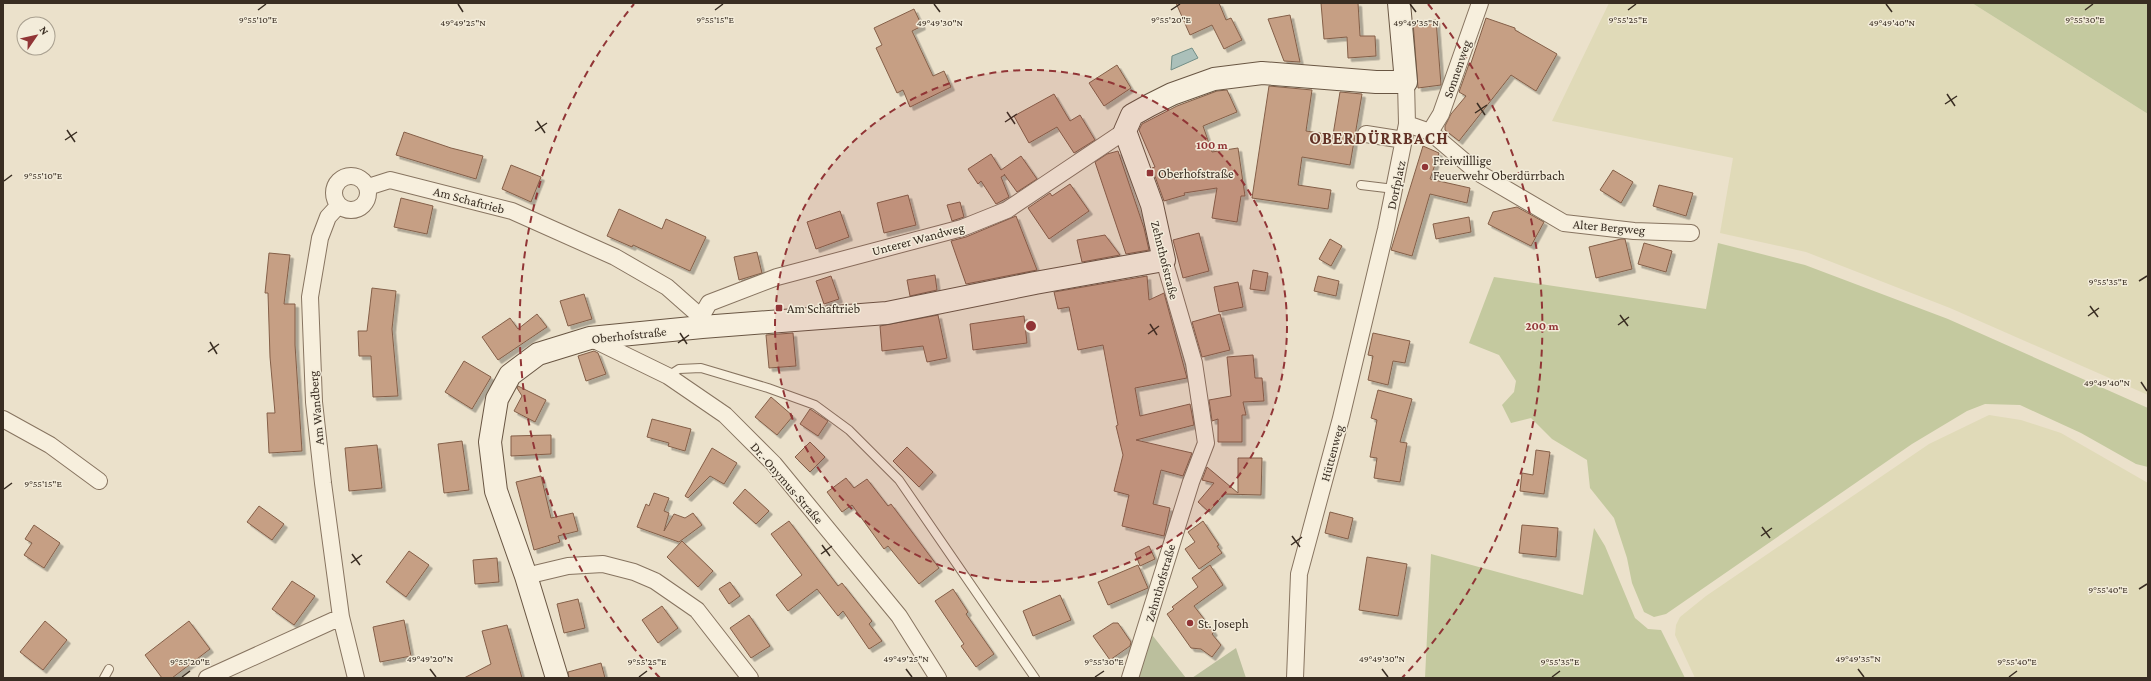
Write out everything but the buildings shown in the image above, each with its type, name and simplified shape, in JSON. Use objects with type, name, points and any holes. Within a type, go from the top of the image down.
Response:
[{"type":"street","points":[[1399,3],[1406,82],[1407,124]]},
{"type":"street","name":"Sonnenweg","points":[[1430,132],[1441,114],[1480,3]]},
{"type":"street","points":[[1125,132],[1132,115],[1172,94],[1214,79],[1262,73],[1376,82],[1406,82]]},
{"type":"street","name":"Alter Bergweg","points":[[1407,124],[1430,132],[1477,172],[1564,223],[1634,231],[1691,233]]},
{"type":"street","name":"Dorfplatz","points":[[1386,229],[1407,124]]},
{"type":"street","name":"Zehnthofstraße","points":[[1125,132],[1152,205],[1164,260],[1194,363],[1206,443],[1191,482],[1130,678]]},
{"type":"street","name":"Unterer Wandweg","points":[[701,322],[709,303],[777,277],[962,228],[1007,210],[1125,132]]},
{"type":"street","points":[[1366,134],[1404,140]]},
{"type":"street","points":[[352,176],[356,177],[361,179],[368,187],[366,200],[362,206],[355,210],[345,209],[339,205],[334,194],[335,186],[342,178],[352,176]]},
{"type":"street","name":"Am Schaftrieb","points":[[368,187],[390,180],[512,212],[616,257],[667,287],[701,322]]},
{"type":"street","name":"Am Wandberg","points":[[339,205],[328,218],[320,238],[310,297],[314,402],[341,617],[356,678]]},
{"type":"street","name":"Hüttenweg","points":[[1296,678],[1299,574],[1341,418],[1386,229]]},
{"type":"street","name":"Oberhofstraße","points":[[557,678],[526,576],[496,491],[490,442],[497,399],[510,375],[538,354],[590,338],[701,322],[887,313],[1035,283],[1164,260]]},
{"type":"street","name":"Dr.-Onymus-Straße","points":[[590,338],[668,376],[725,415],[774,464],[899,616],[938,678]]},
{"type":"street","points":[[3,419],[50,445],[99,481]]},
{"type":"street","points":[[526,576],[568,566],[603,564],[634,572],[655,582],[697,610],[750,678]]},
{"type":"street","points":[[207,678],[341,617]]},
{"type":"lane","points":[[1361,185],[1386,188],[1394,191]]},
{"type":"lane","points":[[668,376],[679,370],[701,368],[768,388],[815,405],[849,430],[899,480],[1035,678]]},
{"type":"lane","points":[[104,678],[109,669]]},
{"type":"shaded area","points":[[1609,3],[1972,3],[2148,114],[2148,395],[1950,308],[1806,252],[1720,233],[1733,158],[1552,121]]},
{"type":"shaded area","points":[[1989,415],[2021,420],[2061,433],[2148,483],[2148,678],[1695,678],[1675,635],[1676,625],[1680,617],[1706,596],[1929,444]]},
{"type":"green space","points":[[1972,3],[2148,3],[2148,114]]},
{"type":"green space","points":[[1718,243],[1805,265],[1948,319],[2148,408],[2148,467],[2136,464],[2081,433],[2020,405],[1985,404],[1967,411],[1912,444],[1666,614],[1654,617],[1644,612],[1632,583],[1627,558],[1614,518],[1590,488],[1587,460],[1552,439],[1531,418],[1511,423],[1502,405],[1514,392],[1516,381],[1499,355],[1469,343],[1494,277],[1706,309]]},
{"type":"green space","points":[[1594,528],[1605,546],[1635,618],[1648,629],[1661,630],[1685,678],[1425,678],[1431,554],[1583,595]]},
{"type":"green space","points":[[1149,631],[1186,678],[1135,678]]},
{"type":"green space","points":[[1236,648],[1246,678],[1192,678]]},
{"type":"water","points":[[1192,48],[1198,58],[1171,70],[1172,56]]},
{"type":"place","name":"Freiwilllige Feuerwehr Oberdürrbach","points":[[1425,167]]},
{"type":"place","name":"Oberhofstraße","points":[[1150,173]]},
{"type":"place","name":"Am Schaftrieb","points":[[779,308]]},
{"type":"place","name":"St. Joseph","points":[[1190,623]]},
{"type":"district","name":"OBERDÜRRBACH","points":[[1379,138]]}]
